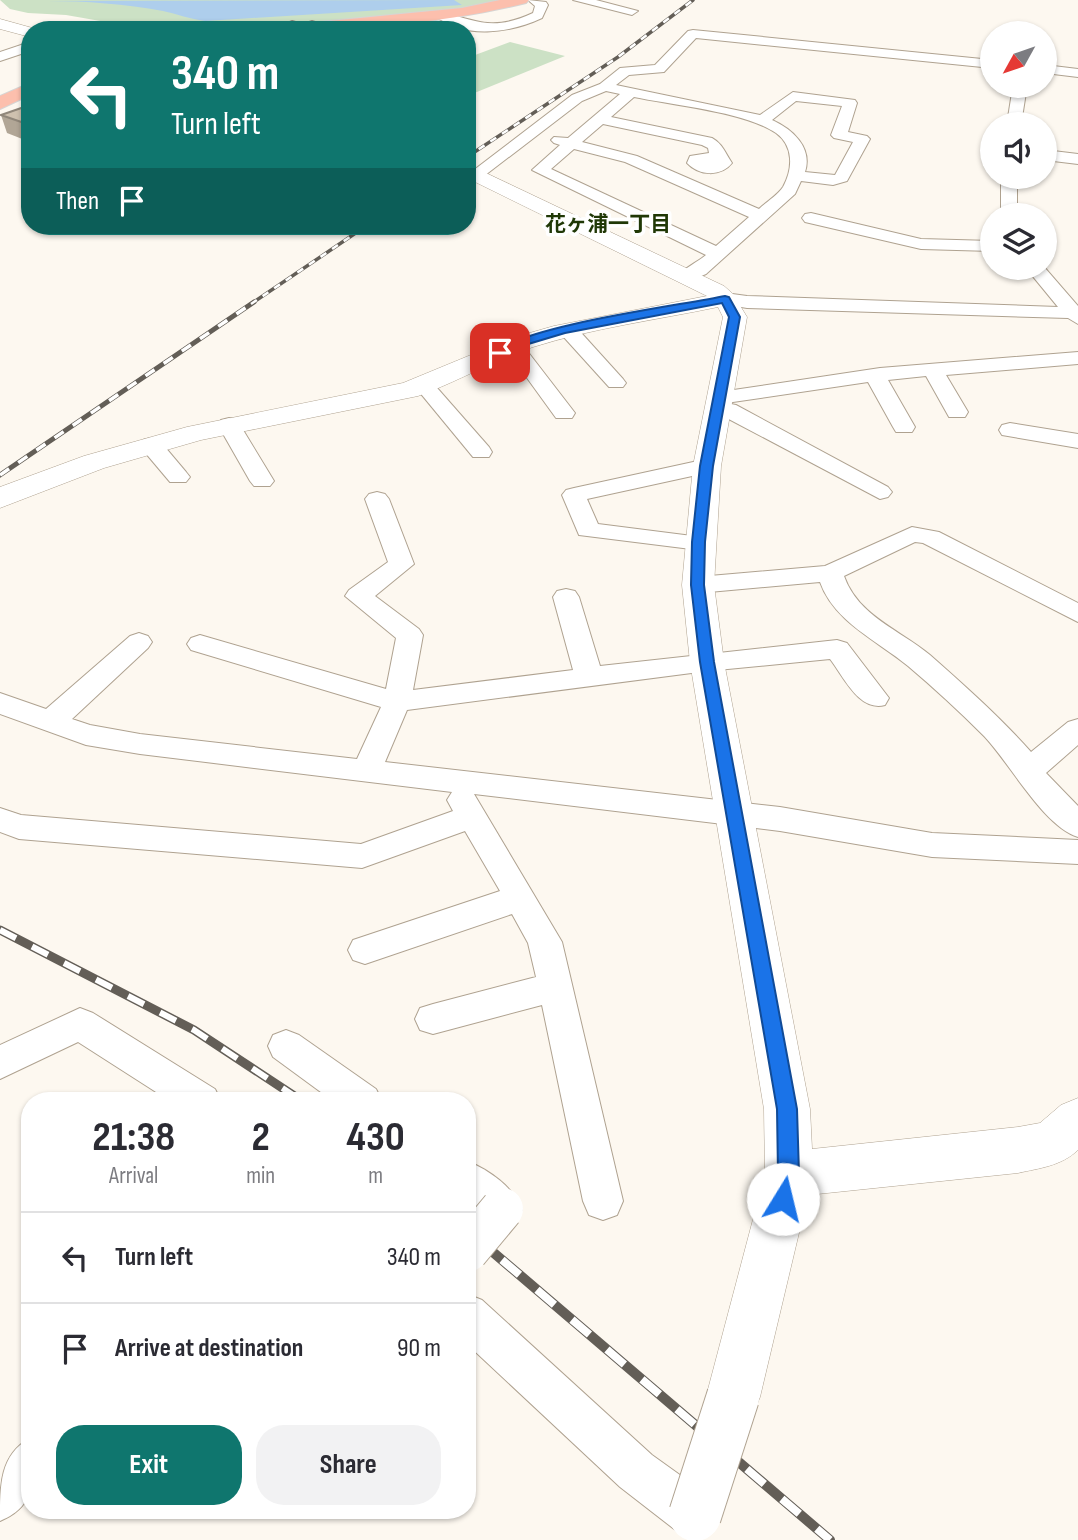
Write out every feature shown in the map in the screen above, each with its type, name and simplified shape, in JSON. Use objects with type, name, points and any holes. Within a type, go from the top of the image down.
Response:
[{"type":"main road","points":[[380,21],[485,9],[521,0]]},
{"type":"main road","points":[[0,103],[21,92]]},
{"type":"street","points":[[476,28],[486,31],[519,25],[538,15],[542,5],[537,0]]},
{"type":"street","points":[[579,0],[632,11]]},
{"type":"street","points":[[440,15],[457,21]]},
{"type":"street","points":[[0,24],[21,30]]},
{"type":"street","points":[[476,170],[578,98],[605,87],[625,71],[659,69],[698,30],[980,63]]},
{"type":"street","points":[[0,57],[21,49]]},
{"type":"street","points":[[1057,70],[1078,73]]},
{"type":"street","points":[[605,87],[733,111],[763,120],[781,130],[793,142],[798,154],[796,176],[789,191],[700,270],[687,276]]},
{"type":"street","points":[[630,93],[540,170],[718,254]]},
{"type":"street","points":[[763,120],[793,96],[850,103],[839,135],[862,139],[841,178],[833,180],[796,176]]},
{"type":"street","points":[[600,119],[702,139],[715,146],[717,156]]},
{"type":"street","points":[[529,135],[631,159],[761,216]]},
{"type":"street","points":[[1057,156],[1078,159]]},
{"type":"street","points":[[476,173],[716,290],[725,299],[735,317],[706,466],[698,585],[707,662],[787,1109],[789,1174],[733,1397],[691,1528],[636,1471],[476,1323]]},
{"type":"street","points":[[811,218],[920,244],[980,246]]},
{"type":"street","points":[[1045,280],[1076,315]]},
{"type":"street","points":[[0,499],[17,489],[150,445],[229,425],[376,398],[424,385],[510,348],[568,330],[725,299],[1076,315]]},
{"type":"street","points":[[568,330],[616,383]]},
{"type":"street","points":[[510,348],[521,356],[564,413]]},
{"type":"street","points":[[719,403],[875,375],[1078,358]]},
{"type":"street","points":[[933,370],[957,412]]},
{"type":"street","points":[[875,375],[904,427]]},
{"type":"street","points":[[424,385],[481,452]]},
{"type":"street","points":[[719,403],[880,492]]},
{"type":"street","points":[[229,425],[262,481]]},
{"type":"street","points":[[1010,430],[1078,441]]},
{"type":"street","points":[[150,445],[178,477]]},
{"type":"street","points":[[699,542],[588,530],[574,495],[706,466]]},
{"type":"street","points":[[367,769],[397,702],[410,635],[358,596],[401,564],[377,499]]},
{"type":"street","points":[[698,585],[830,573],[912,534],[930,537],[1078,614]]},
{"type":"street","points":[[830,573],[835,587],[863,622],[917,659],[994,729],[1030,770],[1036,784],[1078,825]]},
{"type":"street","points":[[566,597],[589,677]]},
{"type":"street","points":[[50,722],[139,642]]},
{"type":"street","points":[[200,644],[397,702],[707,662],[837,649],[875,698]]},
{"type":"street","points":[[0,703],[86,735],[140,744],[735,813],[932,845],[1078,852]]},
{"type":"street","points":[[1030,770],[1078,729]]},
{"type":"street","points":[[465,781],[461,802],[545,942],[603,1201]]},
{"type":"street","points":[[0,820],[19,827],[362,856],[470,817]]},
{"type":"street","points":[[365,950],[520,898]]},
{"type":"street","points":[[433,1019],[554,987]]},
{"type":"street","points":[[0,1063],[79,1024],[188,1092]]},
{"type":"street","points":[[286,1046],[350,1092]]},
{"type":"street","points":[[789,1174],[1018,1150],[1052,1143],[1078,1120]]},
{"type":"street","points":[[476,1187],[502,1209],[476,1240]]},
{"type":"street","points":[[0,1498],[21,1472]]},
{"type":"green space","points":[[0,0],[513,0],[412,17],[348,21],[100,21],[10,9]]},
{"type":"green space","points":[[510,42],[565,56],[476,92],[476,55]]},
{"type":"water","points":[[454,0],[462,5],[205,21],[134,6],[48,1]]},
{"type":"building","points":[[21,108],[21,122],[1,115]]},
{"type":"railway","points":[[476,151],[618,57],[693,0]]},
{"type":"railway","points":[[251,304],[353,235]]},
{"type":"railway","points":[[0,475],[254,302]]},
{"type":"railway","points":[[0,930],[194,1030],[288,1092]]},
{"type":"railway","points":[[476,1238],[830,1540]]},
{"type":"district","name":"花ヶ浦一丁目","points":[[608,224]]},
{"type":"route","points":[[500,353],[521,343],[564,331],[725,299],[735,317],[706,466],[698,585],[707,662],[787,1109],[789,1174],[783,1199]]}]
